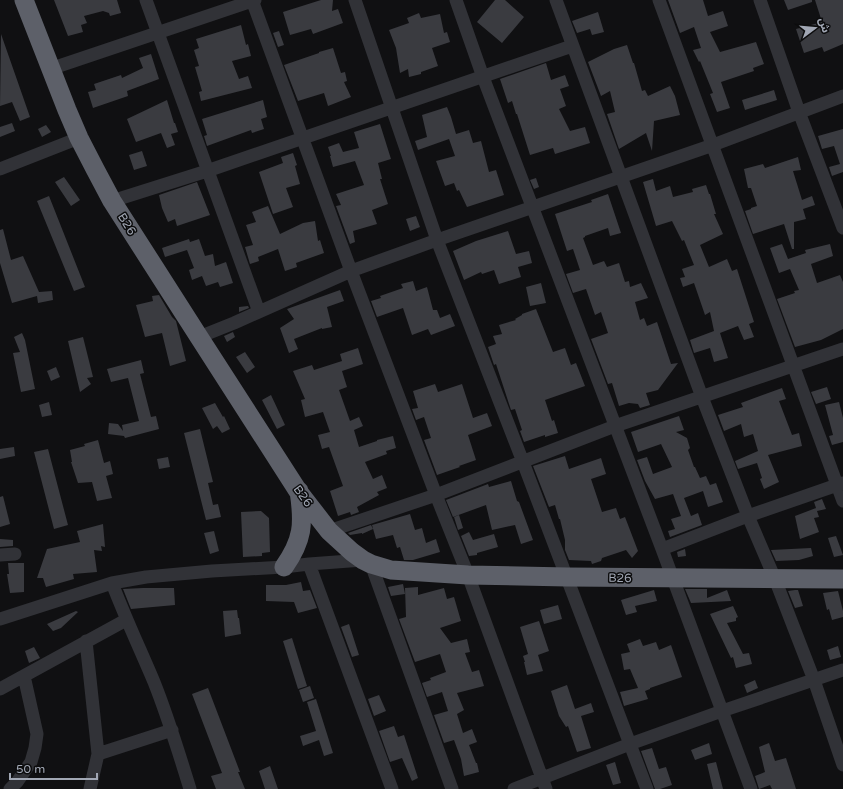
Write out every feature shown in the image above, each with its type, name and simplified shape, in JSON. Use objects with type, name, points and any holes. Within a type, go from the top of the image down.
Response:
[{"type":"highway","name":"B26","points":[[24,0],[50,69],[79,138],[112,201],[298,491],[329,531],[367,562],[391,570],[468,575],[672,579],[843,579]]},
{"type":"highway","points":[[284,568],[297,546],[300,536],[301,519],[298,491]]},
{"type":"street","points":[[146,0],[206,171],[259,312]]},
{"type":"street","points":[[50,69],[253,0],[351,271],[468,575],[544,784]]},
{"type":"street","points":[[355,0],[437,240],[647,789]]},
{"type":"street","points":[[456,0],[483,77],[662,549],[751,789]]},
{"type":"street","points":[[556,0],[702,397],[814,680],[843,765]]},
{"type":"street","points":[[660,0],[793,366],[840,484],[843,501]]},
{"type":"street","points":[[760,0],[799,112],[843,228]]},
{"type":"street","points":[[112,201],[206,171],[572,46]]},
{"type":"street","points":[[199,337],[351,271],[713,145],[843,96]]},
{"type":"street","points":[[0,169],[79,138]]},
{"type":"street","points":[[329,531],[436,495],[615,426],[843,349]]},
{"type":"street","points":[[662,549],[748,516],[840,484]]},
{"type":"street","points":[[0,555],[15,554]]},
{"type":"street","points":[[0,619],[112,584],[146,577],[212,571],[284,568],[309,564],[367,562],[452,789]]},
{"type":"street","points":[[309,564],[392,789]]},
{"type":"street","points":[[112,584],[126,620],[154,682],[172,730],[190,789]]},
{"type":"street","points":[[0,689],[126,620]]},
{"type":"street","points":[[86,641],[98,754],[90,789]]},
{"type":"street","points":[[514,789],[544,784],[630,744],[843,670]]},
{"type":"street","points":[[10,789],[17,782],[31,762],[38,734],[24,676]]},
{"type":"street","points":[[98,754],[172,730]]},
{"type":"building","points":[[54,0],[117,0],[121,13],[110,16],[109,13],[103,11],[84,16],[87,23],[81,25],[83,32],[68,36]]},
{"type":"building","points":[[321,0],[333,0],[332,11],[338,9],[343,23],[313,34],[311,29],[290,35],[283,12]]},
{"type":"building","points":[[495,0],[505,0],[524,17],[502,43],[477,22]]},
{"type":"building","points":[[668,0],[703,0],[708,16],[723,11],[728,26],[710,32],[720,52],[756,42],[764,64],[753,68],[754,71],[721,82],[730,108],[717,112],[710,94],[713,93],[700,61],[699,62],[693,50],[701,48],[694,27],[680,33]]},
{"type":"building","points":[[784,0],[812,0],[812,2],[788,10]]},
{"type":"building","points":[[815,0],[843,0],[843,44],[824,52],[822,47],[804,53],[796,29],[822,22]]},
{"type":"building","points":[[598,12],[604,32],[592,35],[590,29],[577,33],[572,21]]},
{"type":"building","points":[[419,13],[421,18],[440,14],[444,33],[447,32],[450,42],[432,48],[438,66],[421,72],[421,74],[409,77],[408,69],[400,73],[396,48],[389,30],[409,23],[407,18]]},
{"type":"building","points":[[241,25],[246,45],[248,44],[251,56],[232,61],[239,79],[248,76],[252,88],[201,101],[199,92],[202,91],[195,67],[199,66],[194,50],[199,48],[196,39]]},
{"type":"building","points":[[279,31],[284,45],[278,47],[273,33]]},
{"type":"building","points":[[1,34],[30,117],[20,121],[12,102],[0,106]]},
{"type":"building","points":[[627,45],[642,91],[645,90],[648,96],[670,86],[675,96],[680,115],[654,121],[652,151],[646,133],[619,149],[607,114],[615,112],[610,91],[601,96],[588,62],[614,49]]},
{"type":"building","points":[[333,48],[341,73],[345,72],[347,81],[344,82],[351,97],[328,106],[324,93],[298,101],[284,65]]},
{"type":"building","points":[[151,54],[159,79],[127,91],[128,96],[93,108],[88,92],[96,90],[94,84],[121,75],[122,78],[143,68],[139,58]]},
{"type":"building","points":[[546,63],[551,80],[565,75],[569,86],[560,89],[566,106],[559,109],[570,131],[585,127],[590,143],[555,154],[553,148],[530,155],[512,101],[508,103],[500,79]]},
{"type":"building","points":[[774,90],[777,100],[745,110],[742,100]]},
{"type":"building","points":[[167,100],[178,132],[171,134],[175,145],[167,148],[161,133],[136,142],[127,119]]},
{"type":"building","points":[[263,100],[267,117],[261,119],[264,129],[252,133],[251,130],[207,146],[204,136],[207,135],[202,119]]},
{"type":"building","points":[[447,107],[456,134],[469,130],[473,143],[481,141],[489,172],[496,170],[504,195],[467,207],[454,183],[445,186],[436,161],[455,156],[449,139],[418,150],[415,141],[427,137],[422,115]]},
{"type":"building","points":[[12,123],[15,131],[0,137],[0,127]]},
{"type":"building","points":[[380,124],[391,159],[378,163],[382,179],[380,179],[388,204],[372,210],[377,224],[353,231],[355,242],[350,244],[336,206],[341,205],[336,194],[364,185],[355,161],[333,167],[328,147],[339,143],[343,152],[359,148],[354,132]]},
{"type":"building","points":[[46,125],[51,132],[42,137],[38,129]]},
{"type":"building","points":[[843,129],[843,172],[832,176],[829,167],[840,164],[834,146],[822,149],[818,136]]},
{"type":"building","points":[[142,151],[147,166],[134,170],[129,155]]},
{"type":"building","points":[[293,153],[297,165],[295,166],[300,184],[286,188],[293,207],[273,214],[259,172],[283,163],[281,157]]},
{"type":"building","points":[[798,157],[801,170],[793,171],[802,200],[812,196],[815,205],[803,209],[806,219],[794,222],[794,249],[792,249],[784,224],[753,234],[745,211],[757,206],[751,188],[748,188],[744,169],[763,164],[765,168]]},
{"type":"building","points":[[64,177],[80,200],[71,206],[55,182]]},
{"type":"building","points":[[536,178],[539,187],[534,189],[530,180]]},
{"type":"building","points":[[653,179],[656,191],[670,186],[673,197],[693,192],[692,189],[706,185],[710,194],[716,214],[714,214],[723,234],[700,245],[709,267],[727,259],[732,271],[737,269],[754,322],[749,324],[754,337],[744,340],[738,326],[720,333],[728,358],[714,362],[710,348],[694,353],[690,340],[714,331],[710,312],[705,315],[694,283],[683,287],[680,278],[685,277],[682,269],[694,265],[684,240],[682,241],[672,221],[656,226],[643,182]]},
{"type":"building","points":[[197,182],[210,215],[177,226],[175,219],[168,222],[162,208],[159,195]]},
{"type":"building","points":[[608,194],[621,233],[610,236],[608,228],[583,238],[593,265],[604,261],[607,267],[619,263],[625,282],[629,281],[630,287],[641,283],[648,298],[635,302],[640,320],[644,318],[647,326],[657,322],[671,364],[678,363],[658,390],[646,393],[650,405],[640,408],[638,404],[629,403],[619,406],[612,383],[608,384],[591,339],[608,333],[601,312],[595,315],[586,289],[573,293],[566,274],[580,270],[573,249],[567,251],[555,214],[592,202],[591,200]]},
{"type":"building","points":[[49,196],[85,287],[74,291],[37,201]]},
{"type":"building","points":[[268,206],[280,234],[303,223],[315,221],[318,241],[320,240],[324,253],[296,263],[297,267],[285,271],[278,249],[258,257],[259,261],[250,264],[245,247],[253,245],[246,225],[256,222],[252,212]]},
{"type":"building","points":[[416,216],[420,227],[410,231],[406,219]]},
{"type":"building","points":[[3,229],[11,260],[23,256],[39,292],[52,291],[53,300],[38,303],[37,296],[12,303],[0,263],[0,230]]},
{"type":"building","points":[[508,231],[516,254],[529,251],[532,263],[518,267],[521,277],[499,284],[494,270],[482,274],[481,272],[464,280],[453,251],[476,241]]},
{"type":"building","points":[[189,239],[190,242],[199,239],[205,256],[213,254],[215,266],[226,262],[233,283],[220,287],[218,282],[206,286],[202,276],[192,280],[189,270],[194,268],[187,250],[165,257],[162,248]]},
{"type":"building","points":[[782,244],[788,259],[806,253],[805,250],[830,244],[833,256],[811,264],[817,283],[840,275],[843,282],[843,329],[821,340],[795,347],[777,299],[795,293],[794,291],[799,290],[790,269],[779,273],[770,248]]},
{"type":"building","points":[[413,281],[416,291],[427,287],[433,310],[437,310],[440,318],[450,314],[455,326],[431,335],[428,329],[412,335],[403,308],[377,317],[371,301],[381,298],[380,296],[403,288],[401,284]]},
{"type":"building","points":[[541,283],[546,303],[530,306],[526,287]]},
{"type":"building","points":[[340,290],[344,301],[327,307],[332,327],[322,328],[294,339],[298,349],[289,353],[280,328],[294,319],[287,309]]},
{"type":"building","points":[[159,295],[176,321],[186,361],[170,366],[162,333],[145,337],[136,305],[153,301],[152,296]]},
{"type":"building","points":[[248,306],[249,308],[239,312],[239,307]]},
{"type":"building","points":[[536,309],[553,352],[565,348],[571,365],[576,363],[585,386],[545,400],[558,433],[545,437],[545,435],[524,442],[520,431],[522,430],[515,409],[511,410],[496,364],[494,365],[488,347],[496,344],[493,336],[502,334],[499,325],[516,320],[515,319],[522,314]]},
{"type":"building","points":[[233,332],[235,337],[227,342],[224,336]]},
{"type":"building","points":[[22,333],[25,340],[35,389],[21,392],[13,353],[20,352],[14,337]]},
{"type":"building","points":[[83,337],[93,377],[87,378],[91,384],[80,392],[68,341]]},
{"type":"building","points":[[358,348],[363,364],[342,371],[347,387],[339,390],[350,421],[359,417],[363,426],[354,430],[359,447],[393,436],[396,448],[386,451],[387,454],[365,462],[373,479],[382,475],[387,488],[377,492],[379,495],[357,507],[359,512],[351,515],[350,512],[338,516],[330,491],[343,486],[329,447],[322,449],[318,435],[330,432],[323,412],[305,417],[301,400],[305,399],[293,371],[312,365],[314,370],[342,361],[340,354]]},
{"type":"building","points":[[245,352],[255,367],[247,373],[236,357]]},
{"type":"building","points":[[141,360],[144,373],[140,374],[151,417],[156,416],[159,429],[125,438],[124,436],[108,434],[109,423],[118,424],[123,431],[122,425],[139,421],[128,378],[111,382],[107,369]]},
{"type":"building","points":[[56,367],[60,377],[51,381],[47,371]]},
{"type":"building","points":[[435,384],[438,392],[462,384],[473,418],[487,413],[492,426],[468,435],[476,460],[437,475],[424,440],[431,438],[424,417],[416,420],[412,409],[418,408],[413,391]]},
{"type":"building","points":[[827,387],[831,399],[816,404],[811,392]]},
{"type":"building","points":[[782,388],[786,399],[779,401],[792,435],[799,433],[802,446],[768,455],[779,482],[764,489],[760,479],[762,478],[757,463],[738,469],[735,461],[758,451],[753,434],[744,437],[741,424],[724,431],[718,415],[743,407],[741,403]]},
{"type":"building","points":[[271,395],[285,425],[277,429],[262,400]]},
{"type":"building","points":[[49,402],[52,415],[42,417],[39,405]]},
{"type":"building","points":[[839,402],[843,418],[843,442],[832,445],[829,436],[833,435],[825,405]]},
{"type":"building","points":[[215,403],[223,417],[224,416],[230,429],[222,433],[217,426],[213,429],[202,408]]},
{"type":"building","points":[[679,416],[684,430],[676,432],[687,438],[690,448],[688,450],[700,478],[706,476],[710,485],[716,483],[723,502],[708,507],[703,491],[684,498],[691,516],[698,513],[702,525],[670,537],[668,531],[675,529],[671,519],[681,516],[673,494],[655,499],[645,481],[637,460],[647,457],[653,474],[672,467],[661,444],[638,452],[631,432]]},
{"type":"building","points":[[200,429],[213,482],[208,483],[213,505],[218,504],[221,517],[206,520],[184,433]]},
{"type":"building","points":[[98,440],[104,463],[110,461],[113,474],[106,476],[112,498],[97,501],[92,482],[78,483],[71,462],[70,450],[85,446],[84,444]]},
{"type":"building","points":[[14,447],[15,456],[0,459],[0,449]]},
{"type":"building","points":[[48,449],[68,525],[54,529],[34,452]]},
{"type":"building","points":[[565,456],[569,469],[601,458],[606,474],[591,479],[602,512],[616,508],[620,519],[625,517],[638,551],[632,558],[626,550],[602,558],[601,561],[592,564],[591,561],[569,560],[565,550],[565,540],[555,505],[549,507],[533,466]]},
{"type":"building","points":[[168,457],[170,467],[159,469],[157,459]]},
{"type":"building","points":[[511,481],[517,501],[519,502],[533,540],[521,544],[515,525],[492,530],[486,505],[453,517],[446,500],[488,484],[489,487]]},
{"type":"building","points":[[3,496],[10,524],[0,527],[0,497]]},
{"type":"building","points":[[822,499],[826,509],[817,511],[814,502]]},
{"type":"building","points":[[816,508],[819,517],[814,518],[819,532],[800,539],[795,516]]},
{"type":"building","points":[[261,511],[269,518],[270,552],[262,553],[262,556],[243,557],[241,512]]},
{"type":"building","points":[[410,514],[415,530],[422,528],[426,543],[436,539],[440,552],[413,560],[404,560],[400,547],[397,548],[393,535],[376,539],[372,525]]},
{"type":"building","points":[[459,515],[463,528],[458,530],[454,517]]},
{"type":"building","points":[[103,524],[105,547],[101,546],[102,551],[94,550],[97,572],[73,574],[74,579],[46,587],[43,578],[37,578],[47,549],[80,542],[77,531]]},
{"type":"building","points":[[371,525],[373,529],[362,534],[350,535],[348,533]]},
{"type":"building","points":[[214,531],[219,551],[210,554],[204,533]]},
{"type":"building","points":[[469,532],[473,540],[494,534],[498,547],[477,553],[477,555],[469,556],[461,536]]},
{"type":"building","points":[[836,536],[843,555],[834,557],[828,538]]},
{"type":"building","points":[[0,539],[13,540],[13,546],[0,547]]},
{"type":"building","points":[[811,548],[813,556],[799,560],[776,561],[771,550]]},
{"type":"building","points":[[685,549],[686,556],[678,557],[677,552]]},
{"type":"building","points":[[8,563],[24,563],[24,592],[10,593],[7,574],[9,574]]},
{"type":"building","points":[[301,582],[303,591],[310,590],[317,608],[298,613],[294,602],[266,601],[266,585],[286,585]]},
{"type":"building","points":[[403,584],[405,594],[391,596],[388,587]]},
{"type":"building","points":[[418,587],[418,595],[444,588],[447,599],[454,597],[461,621],[440,628],[451,643],[467,639],[470,652],[465,653],[472,672],[479,670],[484,686],[457,693],[464,710],[457,714],[463,733],[472,729],[477,742],[469,745],[477,763],[479,772],[464,776],[461,759],[454,740],[444,743],[434,715],[448,711],[442,692],[427,697],[422,683],[431,680],[430,678],[446,672],[440,654],[415,662],[399,619],[406,617],[405,588]]},
{"type":"building","points":[[174,588],[175,605],[131,609],[123,589]]},
{"type":"building","points":[[685,589],[707,589],[707,598],[727,590],[731,601],[691,603]]},
{"type":"building","points":[[654,590],[657,601],[635,606],[637,612],[626,615],[621,600]]},
{"type":"building","points":[[798,590],[803,606],[795,608],[788,591]]},
{"type":"building","points":[[838,591],[843,617],[832,620],[829,609],[827,610],[823,593]]},
{"type":"building","points":[[558,605],[562,619],[544,624],[540,610]]},
{"type":"building","points":[[733,606],[738,617],[736,618],[736,621],[727,623],[743,654],[749,653],[752,664],[736,668],[733,657],[731,658],[710,614]]},
{"type":"building","points":[[237,610],[241,634],[225,637],[223,611]]},
{"type":"building","points":[[76,611],[78,612],[61,628],[53,631],[47,624]]},
{"type":"building","points":[[539,621],[549,651],[538,655],[543,671],[527,675],[523,656],[528,654],[520,627]]},
{"type":"building","points":[[349,624],[359,655],[352,657],[341,627]]},
{"type":"building","points":[[292,638],[307,686],[298,689],[283,641]]},
{"type":"building","points":[[640,639],[643,646],[656,642],[659,650],[671,645],[682,677],[645,691],[648,699],[624,706],[620,692],[638,688],[630,669],[624,670],[621,654],[630,652],[627,644]]},
{"type":"building","points":[[838,646],[841,657],[830,660],[827,650]]},
{"type":"building","points":[[34,647],[40,658],[29,663],[25,651]]},
{"type":"building","points":[[755,680],[758,688],[747,693],[744,685]]},
{"type":"building","points":[[567,685],[575,709],[591,703],[594,712],[581,716],[591,748],[577,752],[568,726],[566,727],[559,716],[551,691]]},
{"type":"building","points":[[310,686],[314,698],[303,702],[299,690]]},
{"type":"building","points":[[208,688],[245,789],[216,789],[211,776],[222,773],[192,694]]},
{"type":"building","points":[[379,695],[386,711],[374,716],[368,699]]},
{"type":"building","points":[[316,699],[333,753],[324,756],[319,740],[303,746],[300,736],[316,731],[307,702]]},
{"type":"building","points":[[394,726],[398,737],[404,735],[418,778],[412,781],[402,758],[390,762],[379,731]]},
{"type":"building","points":[[709,743],[712,754],[695,760],[691,750]]},
{"type":"building","points":[[769,743],[775,761],[786,758],[796,789],[772,789],[770,785],[759,789],[755,776],[765,772],[759,747]]},
{"type":"building","points":[[652,748],[659,769],[666,767],[672,785],[655,789],[641,751]]},
{"type":"building","points":[[615,762],[621,783],[613,785],[606,765]]},
{"type":"building","points":[[716,762],[723,789],[713,789],[707,764]]},
{"type":"building","points":[[270,766],[278,789],[265,789],[259,771]]}]
